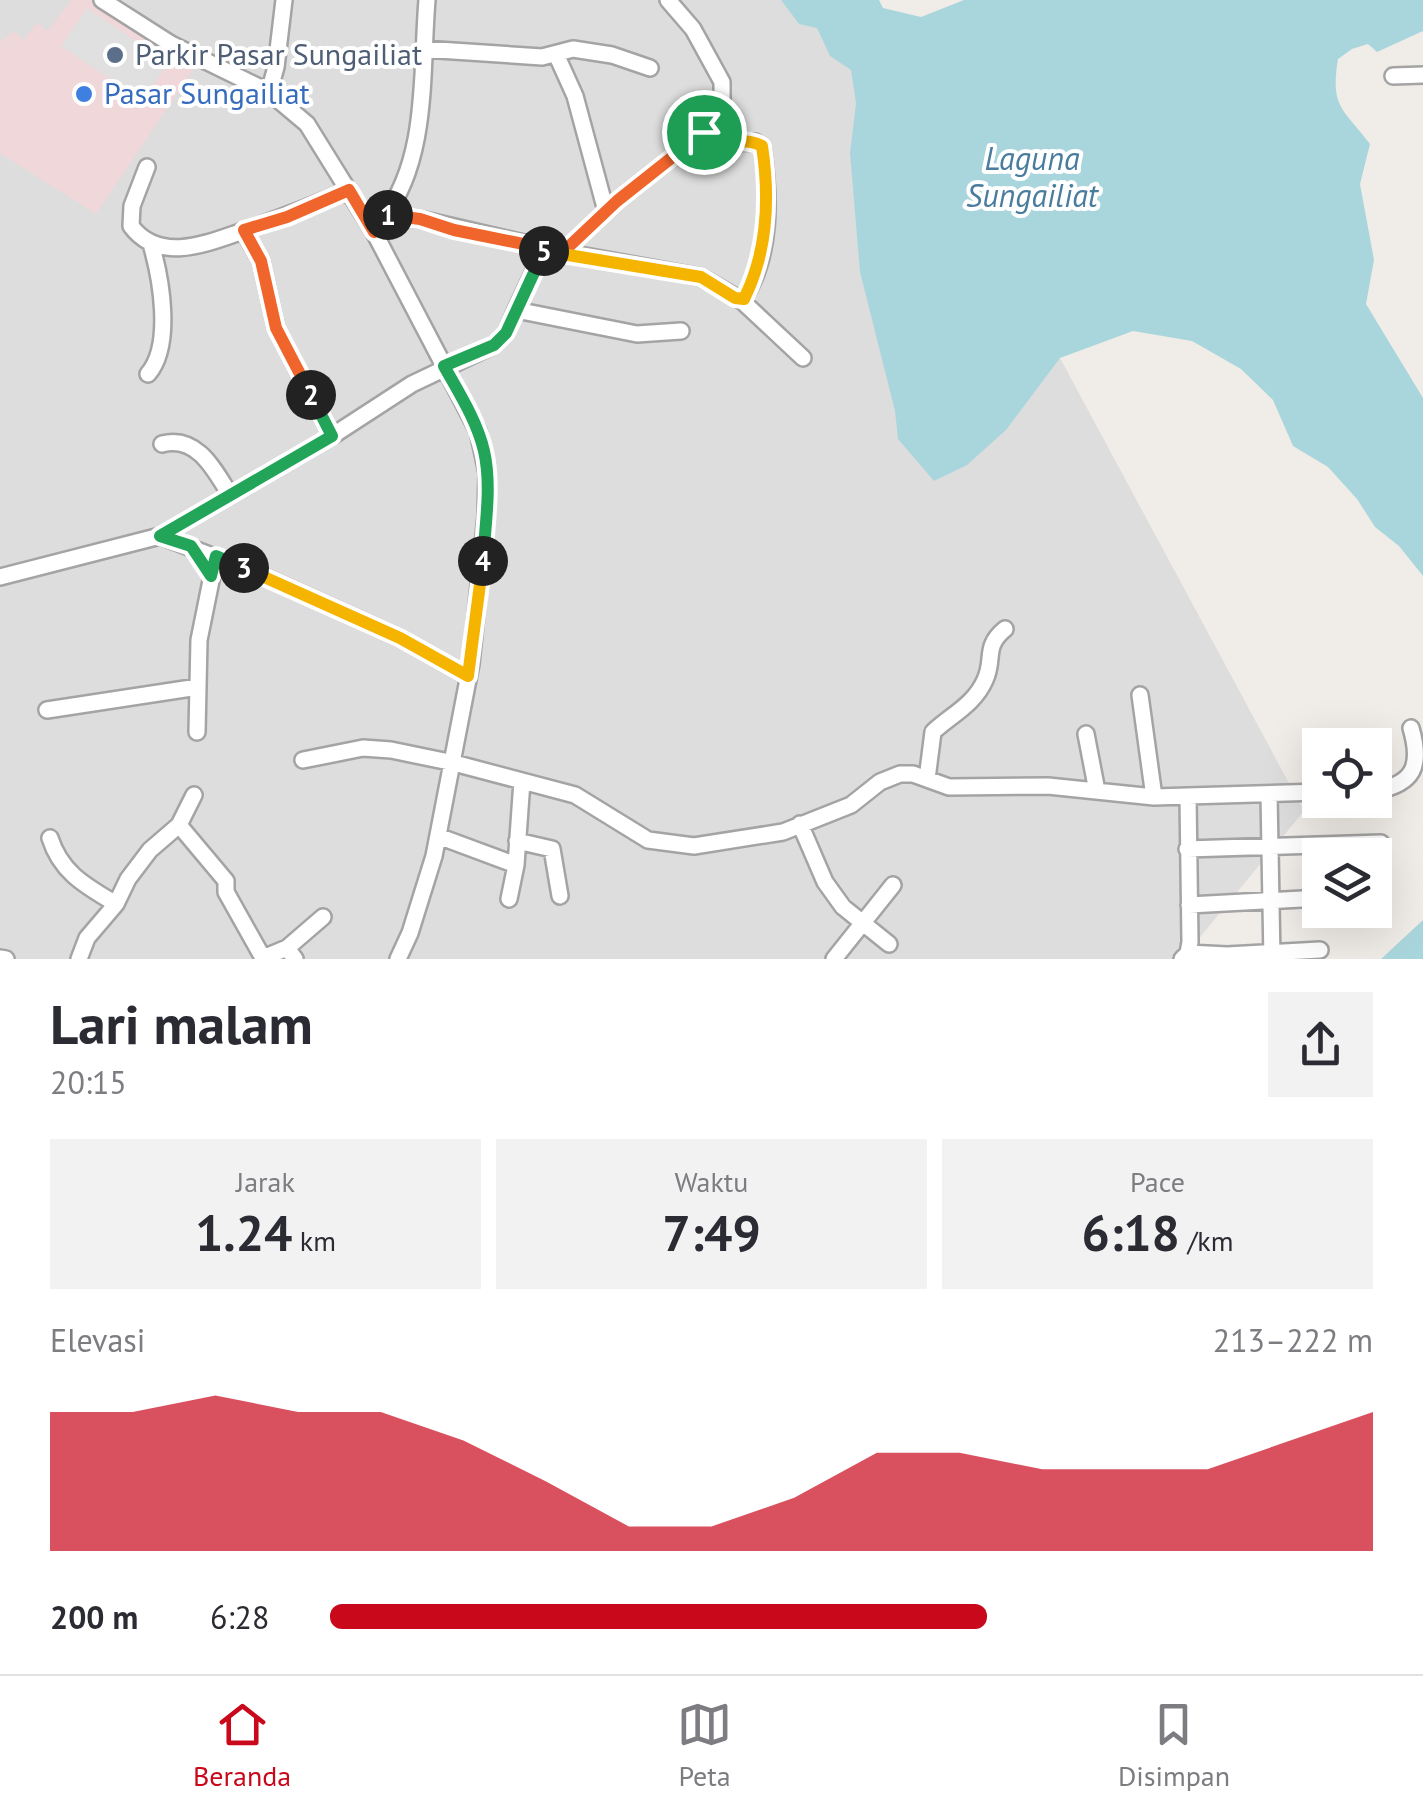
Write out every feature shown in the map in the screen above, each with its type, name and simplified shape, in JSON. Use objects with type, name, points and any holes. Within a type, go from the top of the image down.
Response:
[{"type":"street","points":[[102,0],[172,44],[273,79],[308,124],[374,232],[478,431],[487,473],[482,565],[469,670],[454,763],[425,890],[398,959]]},
{"type":"street","points":[[273,79],[284,0]]},
{"type":"street","points":[[374,232],[404,183],[415,141],[427,0]]},
{"type":"street","points":[[563,252],[709,125],[722,101],[722,82],[694,29],[668,0]]},
{"type":"street","points":[[423,49],[542,58],[569,48],[604,53],[650,68]]},
{"type":"street","points":[[556,54],[586,132],[606,212]]},
{"type":"street","points":[[1393,76],[1423,75]]},
{"type":"street","points":[[709,125],[724,143],[755,142],[762,146],[766,234],[760,261],[742,300]]},
{"type":"street","points":[[147,167],[132,206],[131,226],[151,244],[191,248],[287,217],[349,190]]},
{"type":"street","points":[[385,215],[701,277],[742,300],[770,331],[804,358]]},
{"type":"street","points":[[244,230],[261,261],[276,328],[332,436]]},
{"type":"street","points":[[148,374],[158,356],[163,302],[151,244]]},
{"type":"street","points":[[0,577],[166,531],[332,436],[444,366],[494,345],[506,333],[545,248]]},
{"type":"street","points":[[516,310],[637,334],[681,330]]},
{"type":"street","points":[[162,444],[176,440],[192,447],[211,466],[230,495]]},
{"type":"street","points":[[166,531],[191,546],[469,670]]},
{"type":"street","points":[[191,546],[211,576]]},
{"type":"street","points":[[196,732],[199,640],[216,556]]},
{"type":"street","points":[[927,779],[933,732],[966,707],[984,682],[993,638],[1005,629]]},
{"type":"street","points":[[47,710],[198,687]]},
{"type":"street","points":[[1140,695],[1154,797]]},
{"type":"street","points":[[1392,788],[1398,787],[1410,774],[1416,756],[1411,728]]},
{"type":"street","points":[[1086,734],[1097,790]]},
{"type":"street","points":[[303,760],[364,748],[454,763],[581,797],[634,831],[660,842],[694,846],[783,832],[851,805],[890,777],[913,774],[949,786],[1048,786],[1154,797],[1302,793]]},
{"type":"street","points":[[509,899],[516,864],[522,782]]},
{"type":"street","points":[[1269,794],[1272,955]]},
{"type":"street","points":[[79,959],[87,938],[116,904],[124,884],[150,850],[179,825],[194,795]]},
{"type":"street","points":[[1188,796],[1191,956],[1320,950]]},
{"type":"street","points":[[800,824],[825,882],[843,907],[889,944]]},
{"type":"street","points":[[179,825],[226,881],[226,892],[263,959],[291,953],[323,917]]},
{"type":"street","points":[[438,836],[516,864]]},
{"type":"street","points":[[50,838],[60,862],[72,876],[116,904]]},
{"type":"street","points":[[518,841],[552,849],[560,896]]},
{"type":"street","points":[[1187,849],[1302,845]]},
{"type":"street","points":[[834,959],[893,885]]},
{"type":"street","points":[[1189,906],[1302,899]]},
{"type":"shaded area","points":[[0,0],[812,0],[1060,358],[1302,807],[1302,813],[1182,959],[0,959]]},
{"type":"shaded area","name":"Pasar Sungailiat","points":[[71,0],[101,0],[201,58],[96,214],[0,153],[0,42],[14,31],[23,40],[37,23],[48,31]]},
{"type":"shaded area","name":"Parkir Pasar Sungailiat","points":[[87,8],[168,63],[143,101],[61,46]]},
{"type":"water","name":"Laguna Sungailiat","points":[[781,0],[879,0],[883,8],[921,17],[964,0],[1423,0],[1423,31],[1377,52],[1368,44],[1352,49],[1338,59],[1336,88],[1341,106],[1370,144],[1360,184],[1374,260],[1366,304],[1423,398],[1423,576],[1399,546],[1375,527],[1357,499],[1328,467],[1293,446],[1273,400],[1241,369],[1192,341],[1133,331],[1060,358],[1006,430],[967,465],[934,481],[898,439],[895,411],[860,272],[850,153],[856,103],[851,70],[830,56],[817,28],[799,24]]},
{"type":"water","points":[[1423,920],[1423,959],[1381,959]]},
{"type":"place","name":"Parkir Pasar Sungailiat","points":[[115,55]]},
{"type":"place","name":"Pasar Sungailiat","points":[[84,94]]},
{"type":"route","points":[[704,132],[617,201],[563,252],[454,230],[420,219],[385,215],[374,232],[349,190],[287,217],[244,230],[261,261],[276,328],[332,436],[160,536],[191,546],[211,576],[216,556],[436,655],[468,676],[482,565],[487,473],[478,431],[444,366],[494,345],[506,333],[545,248],[563,252],[701,277],[735,298],[744,299],[766,234],[762,146],[755,142],[724,143],[704,132]]}]
